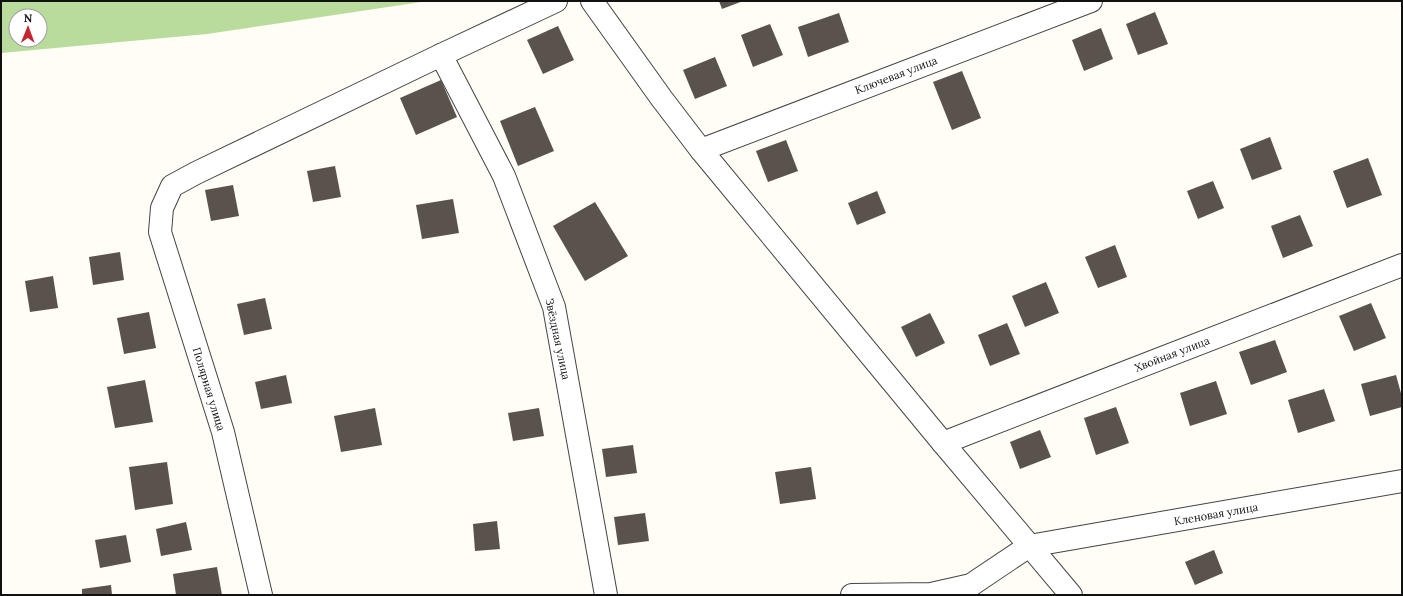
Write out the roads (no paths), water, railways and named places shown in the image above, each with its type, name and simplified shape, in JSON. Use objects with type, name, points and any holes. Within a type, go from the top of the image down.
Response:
[{"type":"street","points":[[441,55],[556,1]]},
{"type":"street","points":[[592,1],[662,99],[701,150],[943,443],[1071,595]]},
{"type":"street","name":"Ключевая улица","points":[[701,150],[1090,1]]},
{"type":"street","name":"Полярная улица","points":[[261,595],[223,432],[160,232],[162,208],[172,186],[441,55]]},
{"type":"street","name":"Звёздная улица","points":[[441,55],[504,176],[554,307],[606,595]]},
{"type":"street","name":"Хвойная улица","points":[[943,443],[1402,264]]},
{"type":"street","name":"Кленовая улица","points":[[1029,546],[1402,481]]},
{"type":"street","points":[[852,595],[931,594],[971,585],[1029,546]]}]
